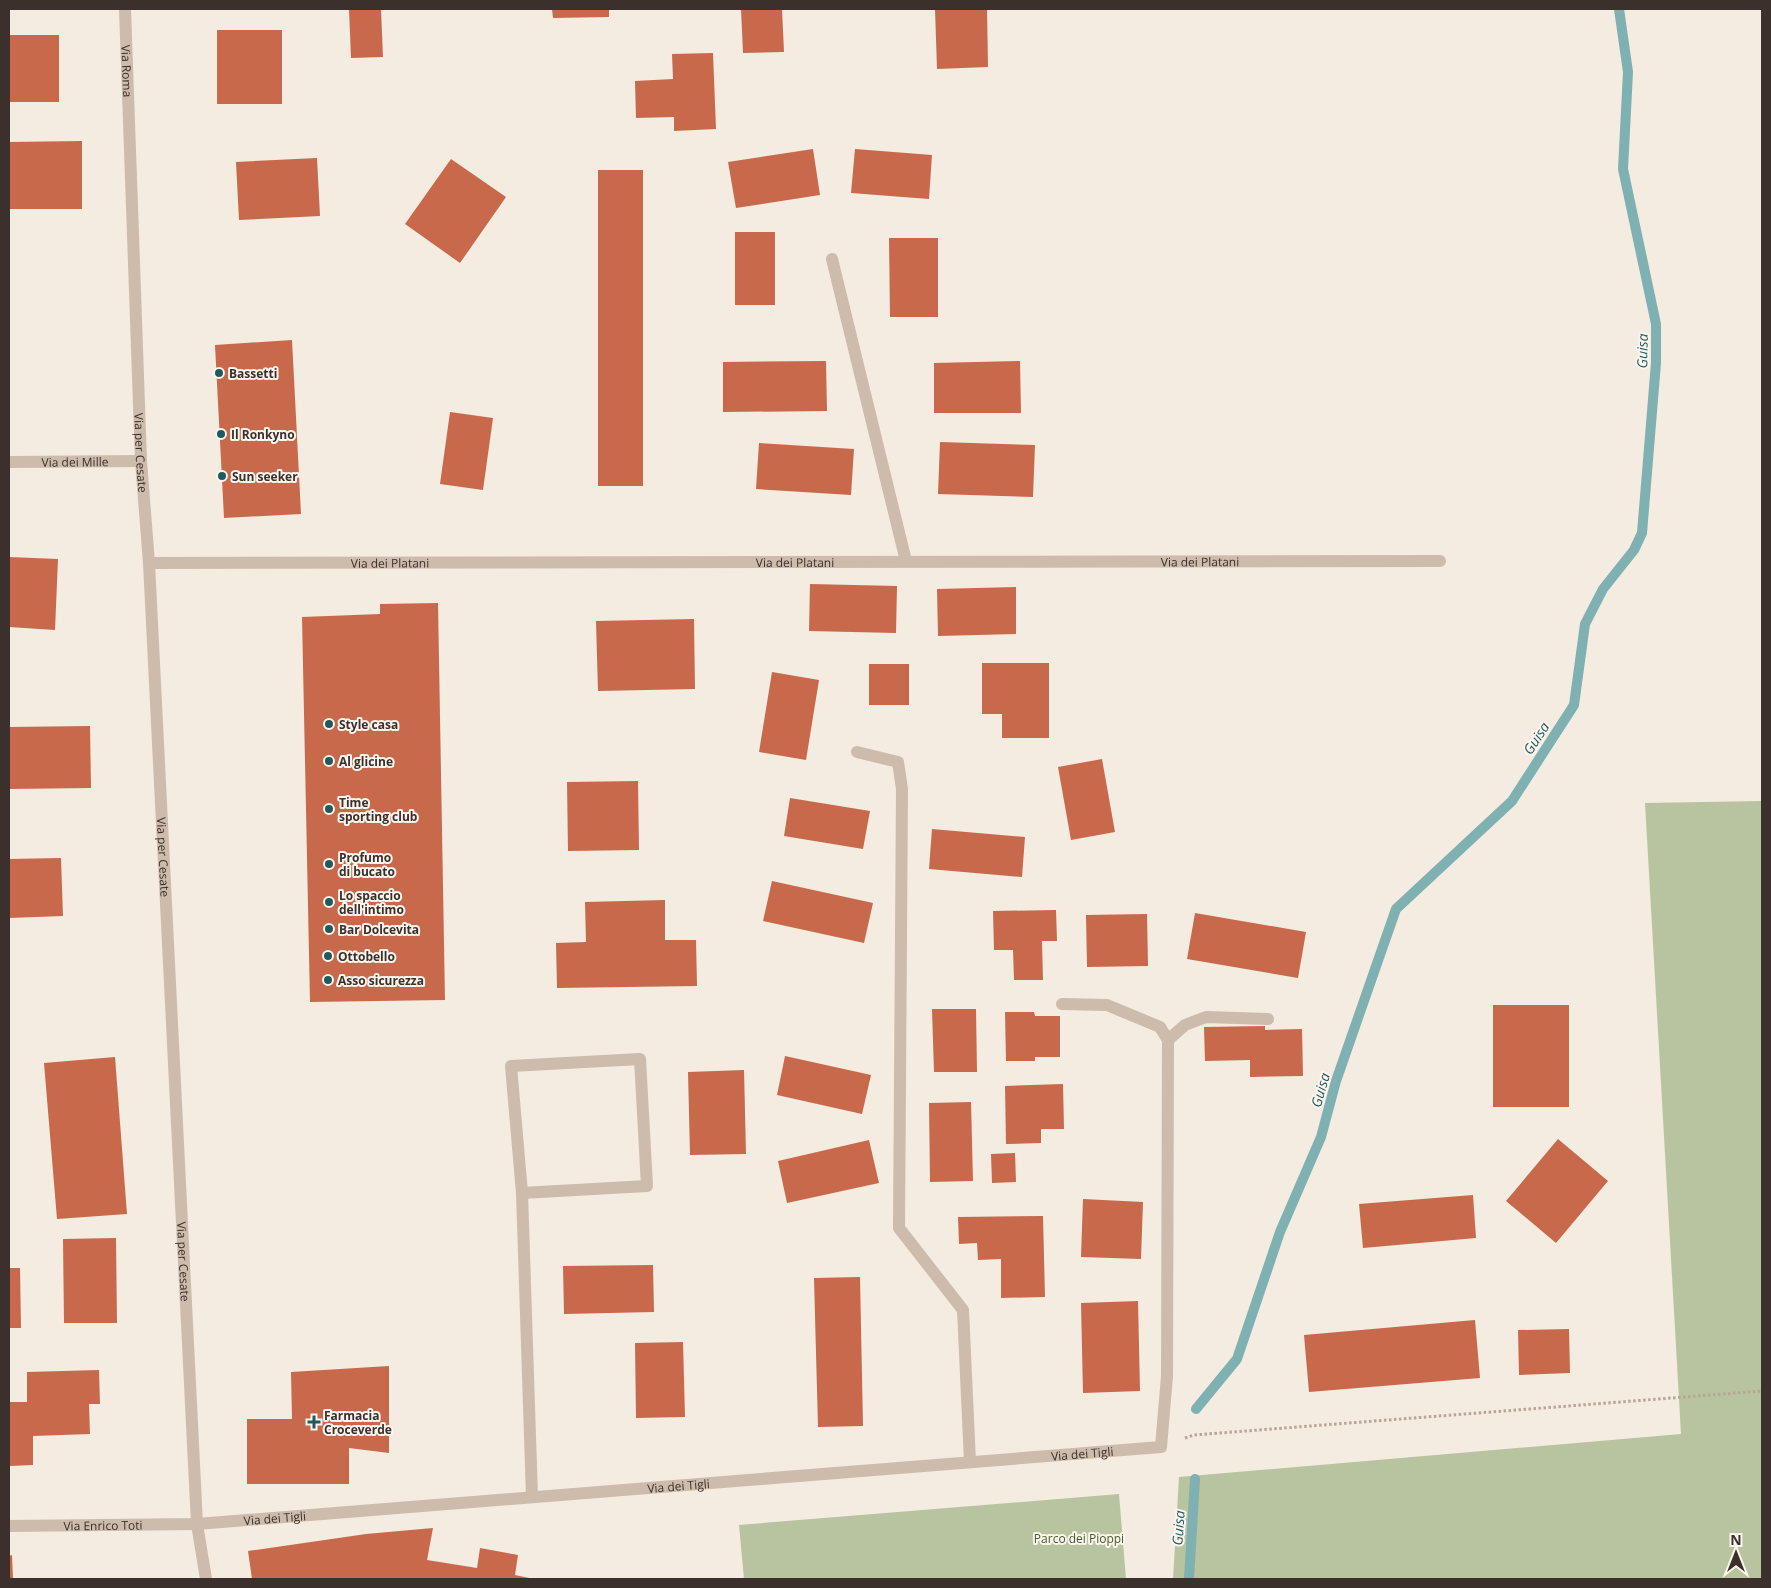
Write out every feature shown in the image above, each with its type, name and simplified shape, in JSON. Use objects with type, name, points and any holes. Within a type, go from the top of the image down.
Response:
[{"type":"street","name":"Via Roma","points":[[126,9],[130,134]]},
{"type":"street","name":"Via per Cesate","points":[[130,134],[141,461],[149,563],[197,1524],[206,1579]]},
{"type":"street","points":[[832,259],[906,561]]},
{"type":"street","name":"Via dei Mille","points":[[9,462],[141,461]]},
{"type":"street","name":"Via dei Platani","points":[[149,563],[1440,561]]},
{"type":"street","points":[[857,752],[898,762],[902,789],[900,1228],[964,1310],[970,1462]]},
{"type":"street","points":[[1062,1004],[1107,1005],[1160,1027],[1168,1040],[1167,1376],[1161,1447]]},
{"type":"street","points":[[1168,1040],[1186,1025],[1206,1017],[1268,1019]]},
{"type":"street","points":[[522,1194],[647,1186],[640,1059],[511,1066],[522,1194],[532,1497]]},
{"type":"street","name":"Via dei Tigli","points":[[197,1524],[1161,1447]]},
{"type":"street","name":"Via Enrico Toti","points":[[9,1526],[197,1524]]},
{"type":"path","points":[[1161,1447],[1194,1435],[1762,1391]]},
{"type":"green space","points":[[1762,801],[1762,1579],[1173,1579],[1179,1477],[1681,1434],[1645,803]]},
{"type":"green space","name":"Parco dei Pioppi","points":[[1119,1494],[1126,1579],[744,1579],[739,1525]]},
{"type":"building","points":[[349,9],[381,9],[383,57],[351,58]]},
{"type":"building","points":[[552,9],[609,9],[609,17],[553,18]]},
{"type":"building","points":[[741,9],[782,9],[784,52],[743,53]]},
{"type":"building","points":[[935,9],[987,9],[988,67],[937,69]]},
{"type":"building","points":[[217,30],[282,30],[282,104],[217,104]]},
{"type":"building","points":[[9,35],[59,35],[59,102],[9,102]]},
{"type":"building","points":[[713,53],[716,129],[674,131],[674,117],[636,118],[635,81],[673,79],[672,54]]},
{"type":"building","points":[[82,141],[82,209],[10,209],[9,142]]},
{"type":"building","points":[[813,149],[820,195],[736,208],[728,162]]},
{"type":"building","points":[[855,149],[932,155],[929,199],[851,193]]},
{"type":"building","points":[[317,158],[320,216],[239,220],[236,162]]},
{"type":"building","points":[[451,159],[506,197],[460,263],[405,224]]},
{"type":"building","points":[[598,170],[643,170],[643,486],[598,486]]},
{"type":"building","points":[[735,232],[775,232],[775,305],[735,305]]},
{"type":"building","points":[[889,238],[938,238],[938,317],[890,317]]},
{"type":"building","points":[[292,340],[301,514],[224,518],[215,345]]},
{"type":"building","points":[[826,361],[827,411],[723,412],[723,362]]},
{"type":"building","points":[[1020,361],[1021,413],[934,413],[934,363]]},
{"type":"building","points":[[450,412],[493,418],[483,490],[440,484]]},
{"type":"building","points":[[940,442],[1035,445],[1033,497],[938,494]]},
{"type":"building","points":[[759,443],[854,449],[851,495],[756,489]]},
{"type":"building","points":[[9,557],[58,559],[55,630],[9,627]]},
{"type":"building","points":[[810,584],[897,586],[896,633],[809,631]]},
{"type":"building","points":[[1016,587],[1016,634],[938,636],[937,589]]},
{"type":"building","points":[[438,603],[445,1000],[310,1002],[302,617],[380,614],[380,604]]},
{"type":"building","points":[[694,619],[695,689],[598,691],[596,621]]},
{"type":"building","points":[[982,663],[1049,663],[1049,738],[1002,738],[1002,714],[982,714]]},
{"type":"building","points":[[869,664],[909,664],[909,705],[869,705]]},
{"type":"building","points":[[772,672],[819,680],[806,760],[759,752]]},
{"type":"building","points":[[90,726],[91,788],[9,789],[9,727]]},
{"type":"building","points":[[1102,759],[1115,832],[1071,840],[1058,767]]},
{"type":"building","points":[[638,781],[639,850],[568,851],[567,782]]},
{"type":"building","points":[[790,798],[870,811],[863,849],[784,836]]},
{"type":"building","points":[[932,829],[1025,837],[1022,877],[929,869]]},
{"type":"building","points":[[61,858],[63,916],[9,918],[9,859]]},
{"type":"building","points":[[772,881],[873,903],[864,943],[763,921]]},
{"type":"building","points":[[665,900],[665,940],[696,940],[697,986],[557,988],[556,943],[586,942],[585,902]]},
{"type":"building","points":[[1056,910],[1057,941],[1042,941],[1043,980],[1014,980],[1013,950],[994,950],[993,911]]},
{"type":"building","points":[[1195,913],[1306,932],[1298,978],[1187,959]]},
{"type":"building","points":[[1147,914],[1148,966],[1087,967],[1086,915]]},
{"type":"building","points":[[1493,1005],[1569,1005],[1569,1107],[1493,1107]]},
{"type":"building","points":[[932,1009],[976,1009],[977,1072],[934,1072]]},
{"type":"building","points":[[1005,1012],[1034,1012],[1035,1016],[1060,1016],[1060,1057],[1035,1057],[1035,1061],[1006,1061]]},
{"type":"building","points":[[1265,1026],[1265,1030],[1302,1029],[1303,1076],[1250,1077],[1250,1060],[1205,1061],[1204,1027]]},
{"type":"building","points":[[785,1056],[871,1075],[862,1114],[777,1095]]},
{"type":"building","points":[[115,1057],[127,1214],[57,1219],[44,1063]]},
{"type":"building","points":[[744,1070],[746,1154],[690,1155],[688,1072]]},
{"type":"building","points":[[1063,1084],[1064,1129],[1041,1129],[1041,1143],[1006,1144],[1005,1086]]},
{"type":"building","points":[[971,1102],[973,1181],[930,1182],[929,1103]]},
{"type":"building","points":[[1558,1139],[1608,1181],[1556,1243],[1506,1201]]},
{"type":"building","points":[[869,1140],[879,1183],[787,1203],[778,1161]]},
{"type":"building","points":[[1015,1153],[1016,1182],[992,1183],[991,1154]]},
{"type":"building","points":[[1473,1195],[1476,1238],[1363,1248],[1359,1204]]},
{"type":"building","points":[[1083,1199],[1143,1202],[1141,1259],[1081,1257]]},
{"type":"building","points":[[1043,1216],[1045,1297],[1001,1298],[1001,1259],[978,1260],[977,1243],[959,1244],[958,1217]]},
{"type":"building","points":[[116,1238],[117,1323],[64,1323],[63,1239]]},
{"type":"building","points":[[653,1265],[654,1312],[564,1314],[563,1266]]},
{"type":"building","points":[[9,1268],[20,1268],[21,1328],[9,1328]]},
{"type":"building","points":[[860,1277],[863,1426],[818,1427],[814,1278]]},
{"type":"building","points":[[1138,1301],[1140,1391],[1083,1393],[1081,1303]]},
{"type":"building","points":[[1475,1320],[1480,1378],[1309,1392],[1304,1335]]},
{"type":"building","points":[[1569,1329],[1570,1373],[1519,1375],[1518,1330]]},
{"type":"building","points":[[683,1342],[685,1417],[636,1418],[635,1343]]},
{"type":"building","points":[[389,1366],[389,1453],[349,1448],[349,1484],[247,1484],[247,1419],[292,1419],[291,1372]]},
{"type":"building","points":[[99,1370],[100,1404],[89,1404],[90,1434],[33,1436],[33,1465],[9,1466],[9,1402],[27,1402],[27,1372]]},
{"type":"building","points":[[433,1528],[427,1560],[477,1568],[480,1548],[518,1555],[515,1575],[534,1579],[252,1579],[248,1551],[366,1534]]},
{"type":"building","points":[[12,1555],[13,1579],[9,1579],[9,1556]]},
{"type":"waterway","name":"Guisa","points":[[1196,1409],[1237,1359],[1280,1232],[1321,1137],[1336,1081],[1396,909],[1512,801],[1574,705],[1585,624],[1603,589],[1634,550],[1642,533],[1656,363],[1656,324],[1623,169],[1628,72],[1619,9]]},
{"type":"waterway","name":"Guisa","points":[[1189,1579],[1195,1479]]},
{"type":"place","name":"Bassetti","points":[[219,373]]},
{"type":"place","name":"Il Ronkyno","points":[[221,434]]},
{"type":"place","name":"Sun seeker","points":[[222,476]]},
{"type":"place","name":"Style casa","points":[[329,724]]},
{"type":"place","name":"Al glicine","points":[[329,761]]},
{"type":"place","name":"Time sporting club","points":[[329,809]]},
{"type":"place","name":"Profumo di bucato","points":[[329,864]]},
{"type":"place","name":"Lo spaccio dell'intimo","points":[[329,902]]},
{"type":"place","name":"Bar Dolcevita","points":[[329,929]]},
{"type":"place","name":"Ottobello","points":[[328,956]]},
{"type":"place","name":"Asso sicurezza","points":[[328,980]]},
{"type":"place","name":"Farmacia Croceverde","points":[[314,1422]]}]
